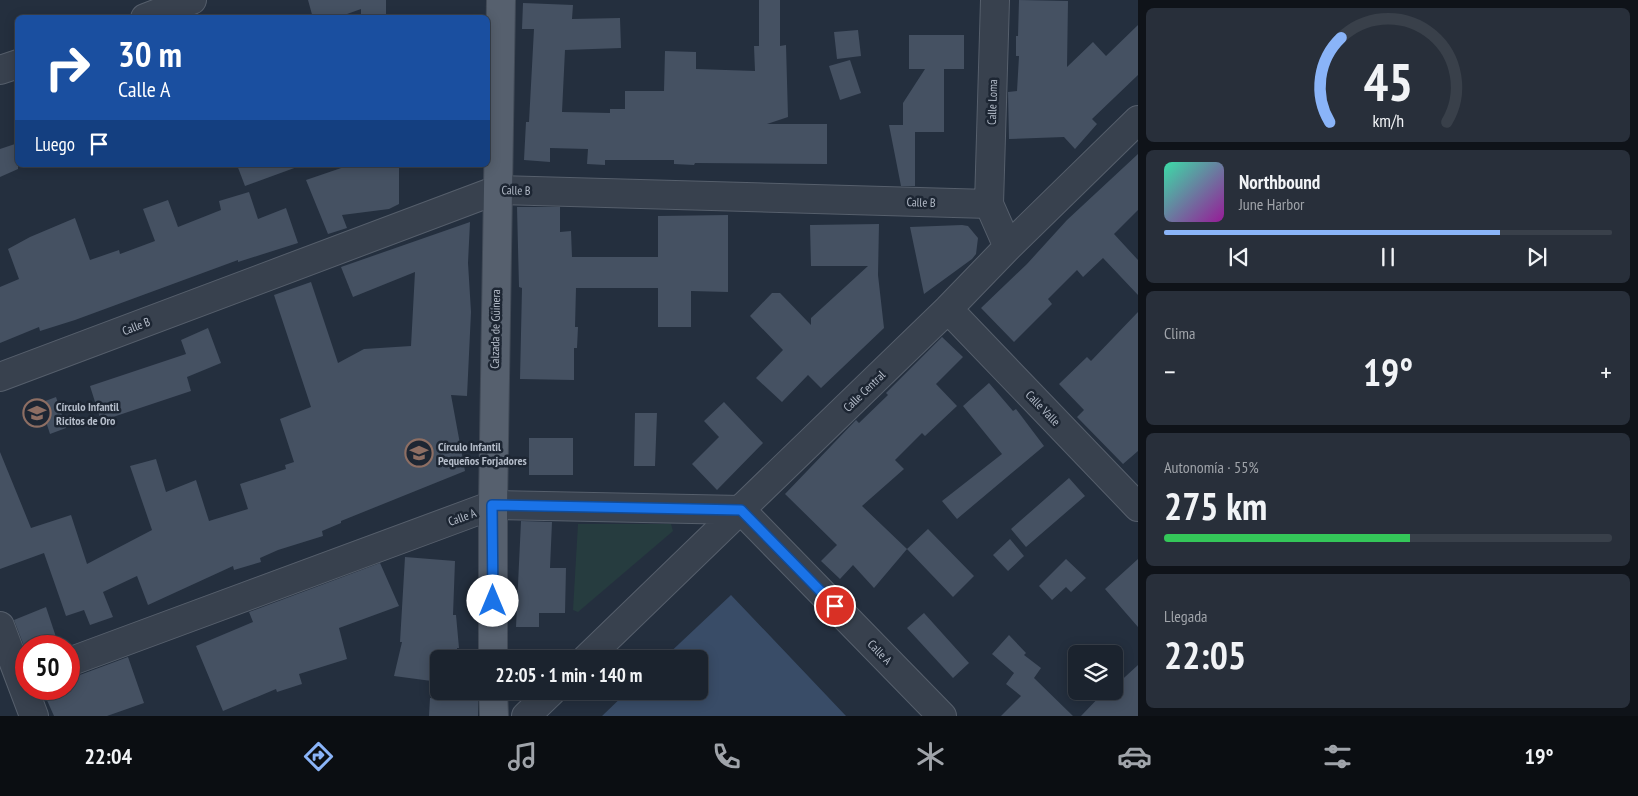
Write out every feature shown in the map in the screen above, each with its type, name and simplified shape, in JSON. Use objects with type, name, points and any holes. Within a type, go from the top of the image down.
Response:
[{"type":"main road","name":"Calzada de Güinera","points":[[493,650],[492,505],[501,0]]},
{"type":"main road","points":[[494,700],[494,716]]},
{"type":"street","points":[[153,15],[192,0]]},
{"type":"street","name":"Calle Loma","points":[[989,204],[996,0]]},
{"type":"street","points":[[0,70],[15,65]]},
{"type":"street","name":"Calle Central","points":[[595,650],[948,309],[1008,247],[1138,120]]},
{"type":"street","name":"Calle B","points":[[0,377],[497,190],[989,204]]},
{"type":"street","points":[[989,204],[1008,247]]},
{"type":"street","name":"Calle Valle","points":[[948,309],[1138,507]]},
{"type":"street","name":"Calle A","points":[[80,658],[492,505],[741,510],[942,716]]},
{"type":"street","points":[[0,626],[15,678]]},
{"type":"street","points":[[26,700],[34,716]]},
{"type":"street","points":[[526,716],[543,700]]},
{"type":"green space","points":[[578,524],[671,524],[673,531],[578,612],[573,610]]},
{"type":"water","points":[[731,595],[846,716],[602,716],[619,700],[708,700],[708,650],[673,650]]},
{"type":"building","points":[[308,0],[386,0],[386,15],[361,15],[361,9],[344,15],[312,15]]},
{"type":"building","points":[[759,0],[780,0],[780,46],[786,45],[788,117],[767,124],[827,124],[827,164],[695,163],[694,165],[674,164],[674,160],[605,160],[605,165],[587,164],[588,149],[550,148],[550,162],[524,160],[526,122],[529,122],[534,29],[522,29],[523,3],[573,5],[572,19],[620,18],[621,48],[565,50],[562,112],[610,113],[610,109],[625,109],[625,91],[664,91],[665,51],[696,52],[696,69],[755,71],[754,46],[759,46]]},
{"type":"building","points":[[1019,0],[1068,1],[1067,67],[1093,42],[1106,56],[1138,25],[1138,75],[1092,119],[1097,124],[1075,149],[1064,137],[1009,139],[1008,92],[1017,91],[1019,56],[1016,56],[1016,36],[1018,36]]},
{"type":"building","points":[[858,30],[861,56],[837,59],[834,32]]},
{"type":"building","points":[[909,35],[964,35],[964,69],[944,69],[944,132],[915,132],[915,186],[901,186],[889,125],[903,125],[903,103],[925,69],[909,69]]},
{"type":"building","points":[[850,60],[861,93],[840,100],[829,66]]},
{"type":"building","points":[[15,144],[15,167],[18,167],[18,169],[0,177],[0,149]]},
{"type":"building","points":[[1138,154],[1138,210],[1114,234],[1138,260],[1138,295],[1103,258],[1083,277],[1077,270],[1048,299],[1052,304],[1014,342],[981,308],[1027,264],[1067,220]]},
{"type":"building","points":[[238,167],[297,167],[245,186]]},
{"type":"building","points":[[344,167],[399,167],[399,204],[389,209],[342,215],[347,228],[328,234],[306,180]]},
{"type":"building","points":[[249,192],[258,219],[286,208],[298,243],[238,262],[238,260],[75,320],[40,331],[39,327],[0,343],[0,287],[19,279],[8,249],[30,237],[75,218],[90,260],[119,250],[120,254],[155,241],[143,209],[168,200],[178,227],[221,210],[219,201]]},
{"type":"building","points":[[517,207],[560,207],[560,232],[571,231],[572,257],[658,257],[658,216],[728,215],[728,292],[691,291],[691,327],[658,327],[658,288],[576,288],[575,327],[578,327],[577,348],[574,348],[574,380],[520,379],[522,288],[519,287]]},
{"type":"building","points":[[470,222],[468,263],[471,312],[467,396],[451,395],[465,471],[341,521],[341,523],[322,531],[323,536],[278,550],[260,558],[261,562],[234,570],[233,566],[148,605],[137,576],[103,592],[113,617],[90,625],[84,610],[66,616],[44,553],[0,569],[0,452],[31,528],[71,515],[87,564],[152,530],[130,466],[156,459],[166,492],[196,480],[209,521],[248,509],[240,484],[286,469],[285,465],[294,462],[280,419],[311,407],[274,295],[311,282],[338,363],[364,349],[411,346],[415,272],[353,297],[341,267]]},
{"type":"building","points":[[879,224],[878,275],[884,328],[821,388],[808,375],[782,402],[756,378],[783,350],[750,316],[772,293],[780,293],[811,325],[811,318],[868,266],[811,266],[810,225]]},
{"type":"building","points":[[968,226],[978,238],[976,254],[972,259],[924,294],[910,227]]},
{"type":"building","points":[[1138,312],[1138,451],[1123,464],[1077,417],[1084,410],[1059,384],[1087,357],[1091,361]]},
{"type":"building","points":[[208,328],[221,363],[187,377],[191,391],[101,421],[90,386],[186,354],[181,340]]},
{"type":"building","points":[[942,337],[963,357],[936,384],[957,406],[925,436],[922,433],[895,460],[904,469],[862,506],[907,549],[874,588],[853,565],[840,579],[821,561],[837,545],[785,494],[856,420],[859,423],[888,395],[886,393]]},
{"type":"building","points":[[989,383],[1013,411],[1016,409],[1044,446],[957,519],[942,501],[1002,454],[963,406]]},
{"type":"building","points":[[56,397],[66,428],[50,434],[40,403]]},
{"type":"building","points":[[724,402],[763,443],[717,490],[692,464],[719,437],[704,421]]},
{"type":"building","points":[[635,413],[657,413],[655,466],[634,466]]},
{"type":"building","points":[[529,438],[573,438],[573,475],[529,475]]},
{"type":"building","points":[[1069,478],[1085,496],[1026,547],[1011,529]]},
{"type":"building","points":[[521,521],[552,522],[550,568],[566,568],[565,613],[539,613],[539,627],[516,627]]},
{"type":"building","points":[[928,529],[974,576],[953,597],[907,549]]},
{"type":"building","points":[[1010,539],[1024,556],[1008,571],[993,555]]},
{"type":"building","points":[[405,557],[455,561],[453,615],[456,615],[459,648],[457,650],[430,650],[430,681],[394,676],[402,642],[400,642]]},
{"type":"building","points":[[1066,559],[1086,578],[1071,592],[1066,587],[1052,600],[1039,586]]},
{"type":"building","points":[[1138,559],[1138,627],[1105,589]]},
{"type":"building","points":[[380,563],[399,606],[339,628],[347,659],[299,674],[302,684],[277,692],[276,689],[223,711],[196,646],[253,622],[249,612]]},
{"type":"building","points":[[46,607],[55,635],[20,635],[14,620]]},
{"type":"building","points":[[924,613],[969,663],[953,678],[907,628]]},
{"type":"building","points":[[1009,635],[1026,653],[1024,655],[1041,668],[1034,678],[1073,716],[1001,716],[1021,696],[1006,684],[1014,673],[992,654]]},
{"type":"building","points":[[128,657],[144,703],[107,716],[54,716],[47,700],[80,700],[80,675]]},
{"type":"building","points":[[1138,665],[1138,716],[1081,716],[1096,700],[1123,700],[1123,679]]},
{"type":"building","points":[[430,698],[430,700],[478,701],[478,716],[429,716]]},
{"type":"place","name":"Círculo Infantil Ricitos de Oro","points":[[37,413]]},
{"type":"place","name":"Círculo Infantil Pequeños Forjadores","points":[[419,453]]},
{"type":"route","points":[[493,601],[492,505],[741,510],[835,606]]}]
